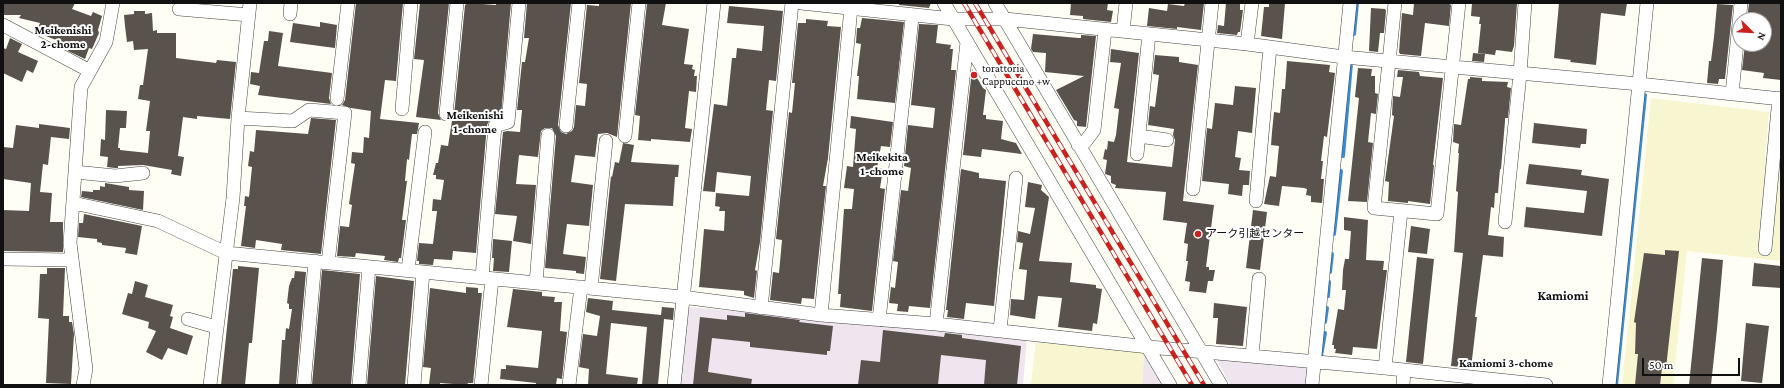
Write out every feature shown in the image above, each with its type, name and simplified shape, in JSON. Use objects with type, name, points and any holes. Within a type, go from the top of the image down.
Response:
[{"type":"street","points":[[83,385],[86,369],[70,243],[81,87],[106,42],[113,3]]},
{"type":"street","points":[[337,99],[348,3]]},
{"type":"street","points":[[402,109],[411,3]]},
{"type":"street","points":[[446,114],[457,3]]},
{"type":"street","points":[[481,385],[495,126],[508,122],[518,3]]},
{"type":"street","points":[[566,126],[579,3]]},
{"type":"street","points":[[625,136],[639,3]]},
{"type":"street","points":[[674,385],[682,297],[714,3]]},
{"type":"street","points":[[761,308],[792,3]]},
{"type":"street","points":[[801,3],[823,4],[953,19],[1005,19],[1247,44],[1388,62],[1639,84],[1780,99],[1765,249]]},
{"type":"street","points":[[944,3],[1149,347],[1170,385]]},
{"type":"street","points":[[995,3],[1221,385]]},
{"type":"street","points":[[1123,31],[1126,3]]},
{"type":"street","points":[[1193,189],[1212,3]]},
{"type":"street","points":[[1247,44],[1252,3]]},
{"type":"street","points":[[1312,385],[1350,3]]},
{"type":"street","points":[[1394,3],[1374,208],[1438,214],[1459,3]]},
{"type":"street","points":[[1505,222],[1520,74],[1525,3]]},
{"type":"street","points":[[1609,385],[1647,3]]},
{"type":"street","points":[[1732,94],[1741,3]]},
{"type":"street","points":[[821,315],[851,8]]},
{"type":"street","points":[[179,9],[250,9],[238,118],[233,198],[210,385]]},
{"type":"street","points":[[879,320],[911,14]]},
{"type":"street","points":[[3,25],[90,71]]},
{"type":"street","points":[[1078,145],[1085,142],[1094,130],[1105,30]]},
{"type":"street","points":[[1137,154],[1149,34]]},
{"type":"street","points":[[936,324],[967,42]]},
{"type":"street","points":[[1256,200],[1270,47]]},
{"type":"street","points":[[238,118],[293,121],[309,110],[345,113],[328,263]]},
{"type":"street","points":[[408,270],[424,132]]},
{"type":"street","points":[[536,283],[548,135]]},
{"type":"street","points":[[1139,136],[1167,140]]},
{"type":"street","points":[[569,385],[586,288],[606,141]]},
{"type":"street","points":[[75,172],[115,176],[143,173]]},
{"type":"street","points":[[1000,330],[1016,178]]},
{"type":"street","points":[[73,203],[158,221],[226,253],[682,297],[821,315],[1000,330],[1149,347],[1385,368],[1473,381],[1546,385]]},
{"type":"street","points":[[1385,368],[1401,211]]},
{"type":"street","points":[[3,259],[72,260]]},
{"type":"street","points":[[304,385],[315,262]]},
{"type":"street","points":[[358,385],[368,267]]},
{"type":"street","points":[[414,385],[423,272]]},
{"type":"street","points":[[1252,356],[1259,279]]},
{"type":"street","points":[[188,319],[216,327]]},
{"type":"street","points":[[1403,385],[1404,370]]},
{"type":"shaded area","points":[[688,307],[1027,337],[1023,385],[680,385]]},
{"type":"shaded area","points":[[1144,353],[1163,385],[1142,385]]},
{"type":"shaded area","points":[[1216,358],[1309,368],[1308,385],[1230,385]]},
{"type":"green space","points":[[1651,98],[1769,112],[1765,158],[1781,160],[1781,261],[1687,251],[1673,385],[1622,385]]},
{"type":"green space","points":[[1036,340],[1144,353],[1142,385],[1031,385]]},
{"type":"building","points":[[3,3],[75,3],[72,9],[91,16],[93,12],[102,16],[98,30],[99,33],[92,49],[89,48],[85,59],[68,51],[71,46],[36,32],[40,23],[19,18],[21,15],[3,15]]},
{"type":"building","points":[[356,3],[403,3],[396,81],[385,80],[380,119],[419,123],[417,134],[412,134],[409,160],[407,159],[405,181],[407,181],[402,220],[406,220],[401,258],[399,258],[398,262],[384,260],[385,256],[356,253],[355,257],[337,256],[340,226],[349,227],[352,205],[349,204],[355,164],[351,163],[352,152],[363,153],[364,137],[369,138],[371,111],[342,105],[345,100]]},
{"type":"building","points":[[420,3],[449,3],[438,113],[441,120],[416,117],[424,60],[414,59]]},
{"type":"building","points":[[468,3],[496,5],[496,3],[511,3],[501,116],[489,121],[487,125],[476,253],[453,251],[452,260],[434,259],[433,265],[419,264],[419,261],[417,261],[419,243],[433,244],[437,211],[432,211],[433,199],[441,200],[444,180],[436,179],[436,175],[433,175],[436,163],[438,163],[441,145],[448,146],[452,121],[450,121],[454,115],[465,5]]},
{"type":"building","points":[[527,3],[571,3],[558,125],[561,132],[566,134],[572,131],[574,127],[576,105],[585,106],[587,84],[579,83],[587,5],[599,6],[599,3],[631,3],[617,137],[607,133],[598,134],[595,157],[575,155],[571,182],[593,185],[589,226],[567,224],[563,254],[586,257],[584,274],[576,273],[576,271],[545,268],[556,136],[552,128],[545,128],[541,131],[538,157],[519,155],[516,184],[536,185],[531,244],[513,241],[517,216],[495,214],[503,132],[520,132],[522,110],[517,110],[522,62],[525,62],[529,38],[524,38]]},
{"type":"building","points":[[647,3],[666,3],[662,25],[689,29],[684,64],[693,65],[692,69],[695,70],[694,76],[697,76],[696,92],[689,91],[685,128],[692,129],[690,142],[651,139],[651,141],[638,140],[640,116],[635,115]]},
{"type":"building","points":[[899,3],[931,3],[929,8],[899,5]]},
{"type":"building","points":[[1071,3],[1108,3],[1107,10],[1113,11],[1111,22],[1083,19],[1083,16],[1070,15]]},
{"type":"building","points":[[1185,3],[1204,3],[1201,30],[1177,27],[1177,29],[1147,26],[1149,8],[1167,11],[1168,4],[1184,6]]},
{"type":"building","points":[[1226,3],[1240,3],[1240,10],[1243,10],[1240,32],[1238,32],[1237,35],[1217,33],[1218,25],[1224,26]]},
{"type":"building","points":[[1269,3],[1285,3],[1282,39],[1261,36],[1264,7],[1269,7]]},
{"type":"building","points":[[1414,3],[1448,3],[1451,5],[1449,26],[1425,23],[1421,56],[1400,54],[1399,52],[1402,13],[1413,15]]},
{"type":"building","points":[[1472,3],[1517,3],[1514,46],[1512,52],[1496,50],[1495,55],[1478,53],[1481,24],[1479,24],[1480,17],[1471,16]]},
{"type":"building","points":[[1559,3],[1627,3],[1625,16],[1601,13],[1596,65],[1570,62],[1571,60],[1554,58]]},
{"type":"building","points":[[1749,3],[1781,3],[1781,80],[1763,78],[1764,73],[1742,70],[1744,52],[1772,52],[1772,12],[1748,12]]},
{"type":"building","points":[[1717,4],[1733,5],[1725,79],[1719,79],[1718,84],[1707,83],[1709,61],[1711,61]]},
{"type":"building","points":[[729,6],[783,11],[776,81],[769,80],[766,110],[773,111],[760,242],[755,270],[757,271],[754,298],[744,295],[744,291],[699,287],[704,229],[724,231],[725,211],[719,211],[720,207],[715,206],[716,193],[749,196],[751,176],[717,172],[715,192],[703,191],[714,104],[727,106],[732,58],[736,58],[737,48],[762,51],[764,26],[727,23]]},
{"type":"building","points":[[1371,8],[1385,9],[1386,11],[1384,33],[1380,33],[1378,52],[1369,51]]},
{"type":"building","points":[[134,11],[145,11],[145,14],[152,13],[153,31],[157,30],[157,33],[176,33],[176,58],[216,63],[217,60],[236,62],[230,119],[197,116],[197,119],[183,117],[178,156],[184,157],[181,176],[171,174],[172,170],[143,165],[118,166],[118,168],[107,167],[108,157],[100,156],[101,139],[105,140],[106,110],[127,111],[126,128],[120,128],[118,148],[120,148],[120,150],[148,153],[150,131],[146,131],[150,101],[138,99],[140,85],[143,85],[148,49],[134,50],[133,41],[127,42],[125,26],[124,15],[134,14]]},
{"type":"building","points":[[862,18],[904,22],[895,103],[857,99],[859,76],[857,76],[861,44],[856,43],[857,28],[860,28]]},
{"type":"building","points":[[806,19],[828,21],[827,26],[841,27],[828,158],[823,186],[826,186],[814,299],[802,298],[801,304],[770,300],[773,272],[779,273],[782,240],[776,239],[789,112],[792,113],[795,83],[792,83],[798,23],[806,23]]},
{"type":"building","points":[[320,22],[337,25],[335,48],[290,42],[293,23],[320,27]]},
{"type":"building","points":[[919,24],[938,25],[936,43],[951,45],[950,49],[953,49],[951,70],[956,70],[930,308],[909,306],[908,312],[897,311],[898,304],[889,303],[891,287],[895,288],[898,262],[893,261],[901,190],[908,191],[911,168],[904,166],[908,125],[933,128],[935,108],[911,105]]},
{"type":"building","points":[[269,31],[283,33],[278,66],[332,73],[329,98],[331,104],[258,95],[260,86],[250,84],[251,72],[259,73],[264,41],[268,41]]},
{"type":"building","points":[[1033,34],[1079,38],[1081,38],[1081,35],[1096,36],[1086,127],[1077,126],[1077,121],[1074,120],[1056,90],[1084,76],[1045,72],[1046,53],[1033,52],[1031,49]]},
{"type":"building","points":[[10,38],[22,44],[18,52],[38,61],[33,73],[27,70],[22,82],[3,73],[3,48],[6,49]]},
{"type":"building","points":[[1111,49],[1139,53],[1127,162],[1172,167],[1175,140],[1173,135],[1174,129],[1148,125],[1150,106],[1155,107],[1159,75],[1153,74],[1155,55],[1179,57],[1179,62],[1198,65],[1183,201],[1214,205],[1206,267],[1209,267],[1209,270],[1215,270],[1213,281],[1208,281],[1206,293],[1189,291],[1190,282],[1185,281],[1188,261],[1186,261],[1188,244],[1184,243],[1187,223],[1163,220],[1166,192],[1115,188],[1116,185],[1111,183],[1111,176],[1105,174],[1107,160],[1103,159],[1105,149],[1107,150],[1108,141],[1114,142],[1119,109],[1114,108],[1121,63],[1110,62]]},
{"type":"building","points":[[1473,53],[1485,54],[1484,62],[1472,61]]},
{"type":"building","points":[[1287,61],[1330,65],[1329,72],[1335,73],[1327,137],[1324,136],[1321,161],[1323,161],[1321,179],[1324,179],[1322,203],[1311,202],[1311,196],[1306,195],[1307,189],[1282,186],[1279,206],[1264,204],[1270,176],[1276,177],[1279,146],[1271,145],[1272,132],[1274,112],[1280,113],[1282,89],[1285,89]]},
{"type":"building","points":[[1358,68],[1372,69],[1371,76],[1375,76],[1375,93],[1378,94],[1376,114],[1371,113],[1368,142],[1373,143],[1367,202],[1348,201],[1359,98],[1355,97]]},
{"type":"building","points":[[972,69],[983,88],[986,90],[983,115],[986,115],[986,119],[1003,121],[1001,139],[1016,143],[1022,154],[982,149],[981,157],[963,155]]},
{"type":"building","points":[[1398,70],[1419,72],[1420,76],[1443,78],[1430,204],[1408,201],[1408,203],[1388,201],[1389,182],[1385,181],[1394,116],[1392,115],[1393,96],[1400,97],[1403,77],[1397,77]]},
{"type":"building","points":[[1470,77],[1482,78],[1482,81],[1508,82],[1507,87],[1511,88],[1508,118],[1505,118],[1498,193],[1495,193],[1494,208],[1491,207],[1488,235],[1504,237],[1503,257],[1483,255],[1475,317],[1477,317],[1471,368],[1451,366],[1463,253],[1454,252],[1458,192],[1456,191],[1459,144],[1453,142],[1454,124],[1461,125],[1468,79],[1470,79]]},
{"type":"building","points":[[1235,86],[1256,88],[1252,133],[1238,131],[1235,157],[1241,158],[1239,170],[1250,171],[1249,185],[1243,185],[1242,196],[1228,194],[1229,184],[1202,181],[1207,128],[1212,129],[1215,103],[1233,105]]},
{"type":"building","points":[[851,116],[893,122],[890,147],[881,146],[877,168],[883,169],[880,188],[885,189],[872,311],[840,307],[841,294],[838,294],[844,209],[852,209],[854,189],[844,188],[847,166],[853,167],[856,129],[850,128]]},
{"type":"building","points":[[311,118],[336,120],[321,254],[281,250],[282,244],[256,240],[255,248],[241,246],[246,206],[244,206],[245,196],[249,197],[252,167],[248,166],[250,151],[254,152],[256,130],[308,134]]},
{"type":"building","points":[[1534,123],[1587,129],[1586,144],[1581,144],[1580,148],[1532,143]]},
{"type":"building","points":[[39,124],[70,128],[69,139],[51,137],[48,165],[43,164],[40,192],[52,193],[50,222],[63,222],[63,252],[3,251],[3,210],[29,211],[31,183],[3,179],[3,147],[13,148],[16,125],[39,128]]},
{"type":"building","points":[[623,143],[634,145],[631,162],[679,165],[678,177],[675,177],[673,206],[625,204],[616,281],[600,279],[611,176],[612,177],[615,162],[619,163]]},
{"type":"building","points":[[1529,164],[1582,170],[1581,175],[1609,179],[1602,236],[1524,227],[1526,207],[1584,213],[1587,191],[1526,184]]},
{"type":"building","points":[[961,169],[979,173],[979,178],[1006,181],[994,306],[966,303],[964,319],[947,317],[948,310],[946,310]]},
{"type":"building","points":[[1028,182],[1042,185],[1041,190],[1049,197],[1039,261],[1072,263],[1070,282],[1096,285],[1096,288],[1102,289],[1097,324],[1093,323],[1092,331],[1058,327],[1062,298],[1038,296],[1035,319],[1010,315],[1011,299],[1024,300],[1027,270],[1019,269],[1023,243],[1017,242],[1018,231],[1030,234],[1035,208],[1025,207]]},
{"type":"building","points":[[105,183],[129,187],[129,190],[144,191],[143,210],[81,197],[82,191],[93,192],[93,190],[100,190],[100,186],[105,187]]},
{"type":"building","points":[[1253,210],[1267,212],[1260,270],[1246,268]]},
{"type":"building","points":[[84,214],[142,226],[137,255],[125,253],[126,248],[102,245],[102,243],[97,242],[97,239],[78,237],[79,223],[83,223]]},
{"type":"building","points":[[1344,217],[1368,220],[1366,260],[1384,261],[1383,270],[1387,270],[1377,349],[1353,347],[1352,355],[1335,353],[1336,349],[1334,349],[1334,345],[1332,345],[1338,309],[1344,310],[1346,290],[1342,290],[1343,270],[1345,259],[1349,259],[1351,231],[1344,230]]},
{"type":"building","points":[[1411,226],[1430,229],[1427,254],[1408,252]]},
{"type":"building","points":[[493,239],[512,241],[509,272],[493,271]]},
{"type":"building","points":[[1665,250],[1679,251],[1666,368],[1662,368],[1660,385],[1635,385],[1638,354],[1635,354],[1636,323],[1634,322],[1644,253],[1665,255]]},
{"type":"building","points":[[1417,257],[1434,259],[1423,364],[1406,362]]},
{"type":"building","points":[[1702,258],[1723,260],[1717,329],[1711,385],[1689,385]]},
{"type":"building","points":[[1754,263],[1781,266],[1781,288],[1752,286]]},
{"type":"building","points":[[238,266],[259,268],[252,343],[249,343],[245,385],[221,385],[233,269],[238,269]]},
{"type":"building","points":[[47,268],[65,268],[63,316],[69,316],[69,322],[72,322],[74,334],[71,384],[46,383],[49,319],[38,318],[40,274],[47,274]]},
{"type":"building","points":[[322,270],[360,274],[351,385],[312,385]]},
{"type":"building","points":[[295,271],[306,272],[296,385],[279,385],[282,340],[285,340],[286,328],[289,329],[292,309],[289,309],[289,304],[287,303],[289,286],[292,278],[294,278]]},
{"type":"building","points":[[376,276],[414,281],[405,385],[367,385]]},
{"type":"building","points":[[135,281],[148,285],[145,297],[173,305],[170,316],[173,317],[170,328],[193,336],[187,355],[168,348],[162,360],[146,352],[156,331],[148,328],[149,322],[122,314],[128,293],[132,294]]},
{"type":"building","points":[[466,287],[478,288],[478,293],[482,293],[473,383],[468,383],[467,385],[440,383],[440,385],[429,384],[431,368],[423,367],[430,288],[466,293]]},
{"type":"building","points":[[513,289],[542,292],[542,296],[555,297],[554,302],[562,302],[560,331],[567,332],[562,379],[557,378],[556,385],[536,385],[536,383],[500,379],[501,369],[506,369],[506,365],[538,368],[542,331],[507,327]]},
{"type":"building","points":[[588,298],[613,301],[612,310],[661,315],[662,307],[674,308],[673,320],[664,319],[658,385],[642,385],[647,327],[611,323],[606,374],[638,378],[637,385],[588,385],[589,369],[579,367],[583,334],[597,336],[600,316],[586,312]]},
{"type":"building","points":[[1214,303],[1247,307],[1243,346],[1216,344],[1218,318],[1213,318]]},
{"type":"building","points":[[745,313],[833,326],[830,351],[827,351],[827,355],[750,347],[750,342],[712,338],[708,372],[752,379],[751,385],[693,385],[700,317],[727,320],[727,315],[745,317]]},
{"type":"building","points":[[1746,323],[1769,326],[1762,383],[1741,381]]},
{"type":"building","points":[[883,330],[944,337],[945,333],[962,335],[962,338],[1021,346],[1017,385],[984,385],[986,360],[941,355],[938,385],[858,385],[861,360],[880,362]]},
{"type":"waterway","points":[[1354,34],[1357,3]]},
{"type":"waterway","points":[[1343,156],[1351,63]]},
{"type":"waterway","points":[[1616,385],[1645,95]]},
{"type":"waterway","points":[[1334,234],[1341,171]]},
{"type":"waterway","points":[[1330,272],[1332,254]]},
{"type":"waterway","points":[[1328,296],[1329,282]]},
{"type":"waterway","points":[[1325,322],[1327,308]]},
{"type":"waterway","points":[[1321,356],[1325,333]]},
{"type":"railway","points":[[964,3],[1192,385]]},
{"type":"railway","points":[[975,3],[1204,385]]},
{"type":"place","name":"torattoria Cappuccino +w","points":[[974,75]]},
{"type":"place","name":"アーク引越センター","points":[[1198,234]]},
{"type":"district","name":"Meikenishi 2-chome","points":[[63,37]]},
{"type":"district","name":"Meikenishi 1-chome","points":[[475,122]]},
{"type":"district","name":"Meikekita 1-chome","points":[[882,164]]},
{"type":"district","name":"Kamiomi","points":[[1563,296]]},
{"type":"district","name":"Kamiomi 3-chome","points":[[1506,363]]}]
